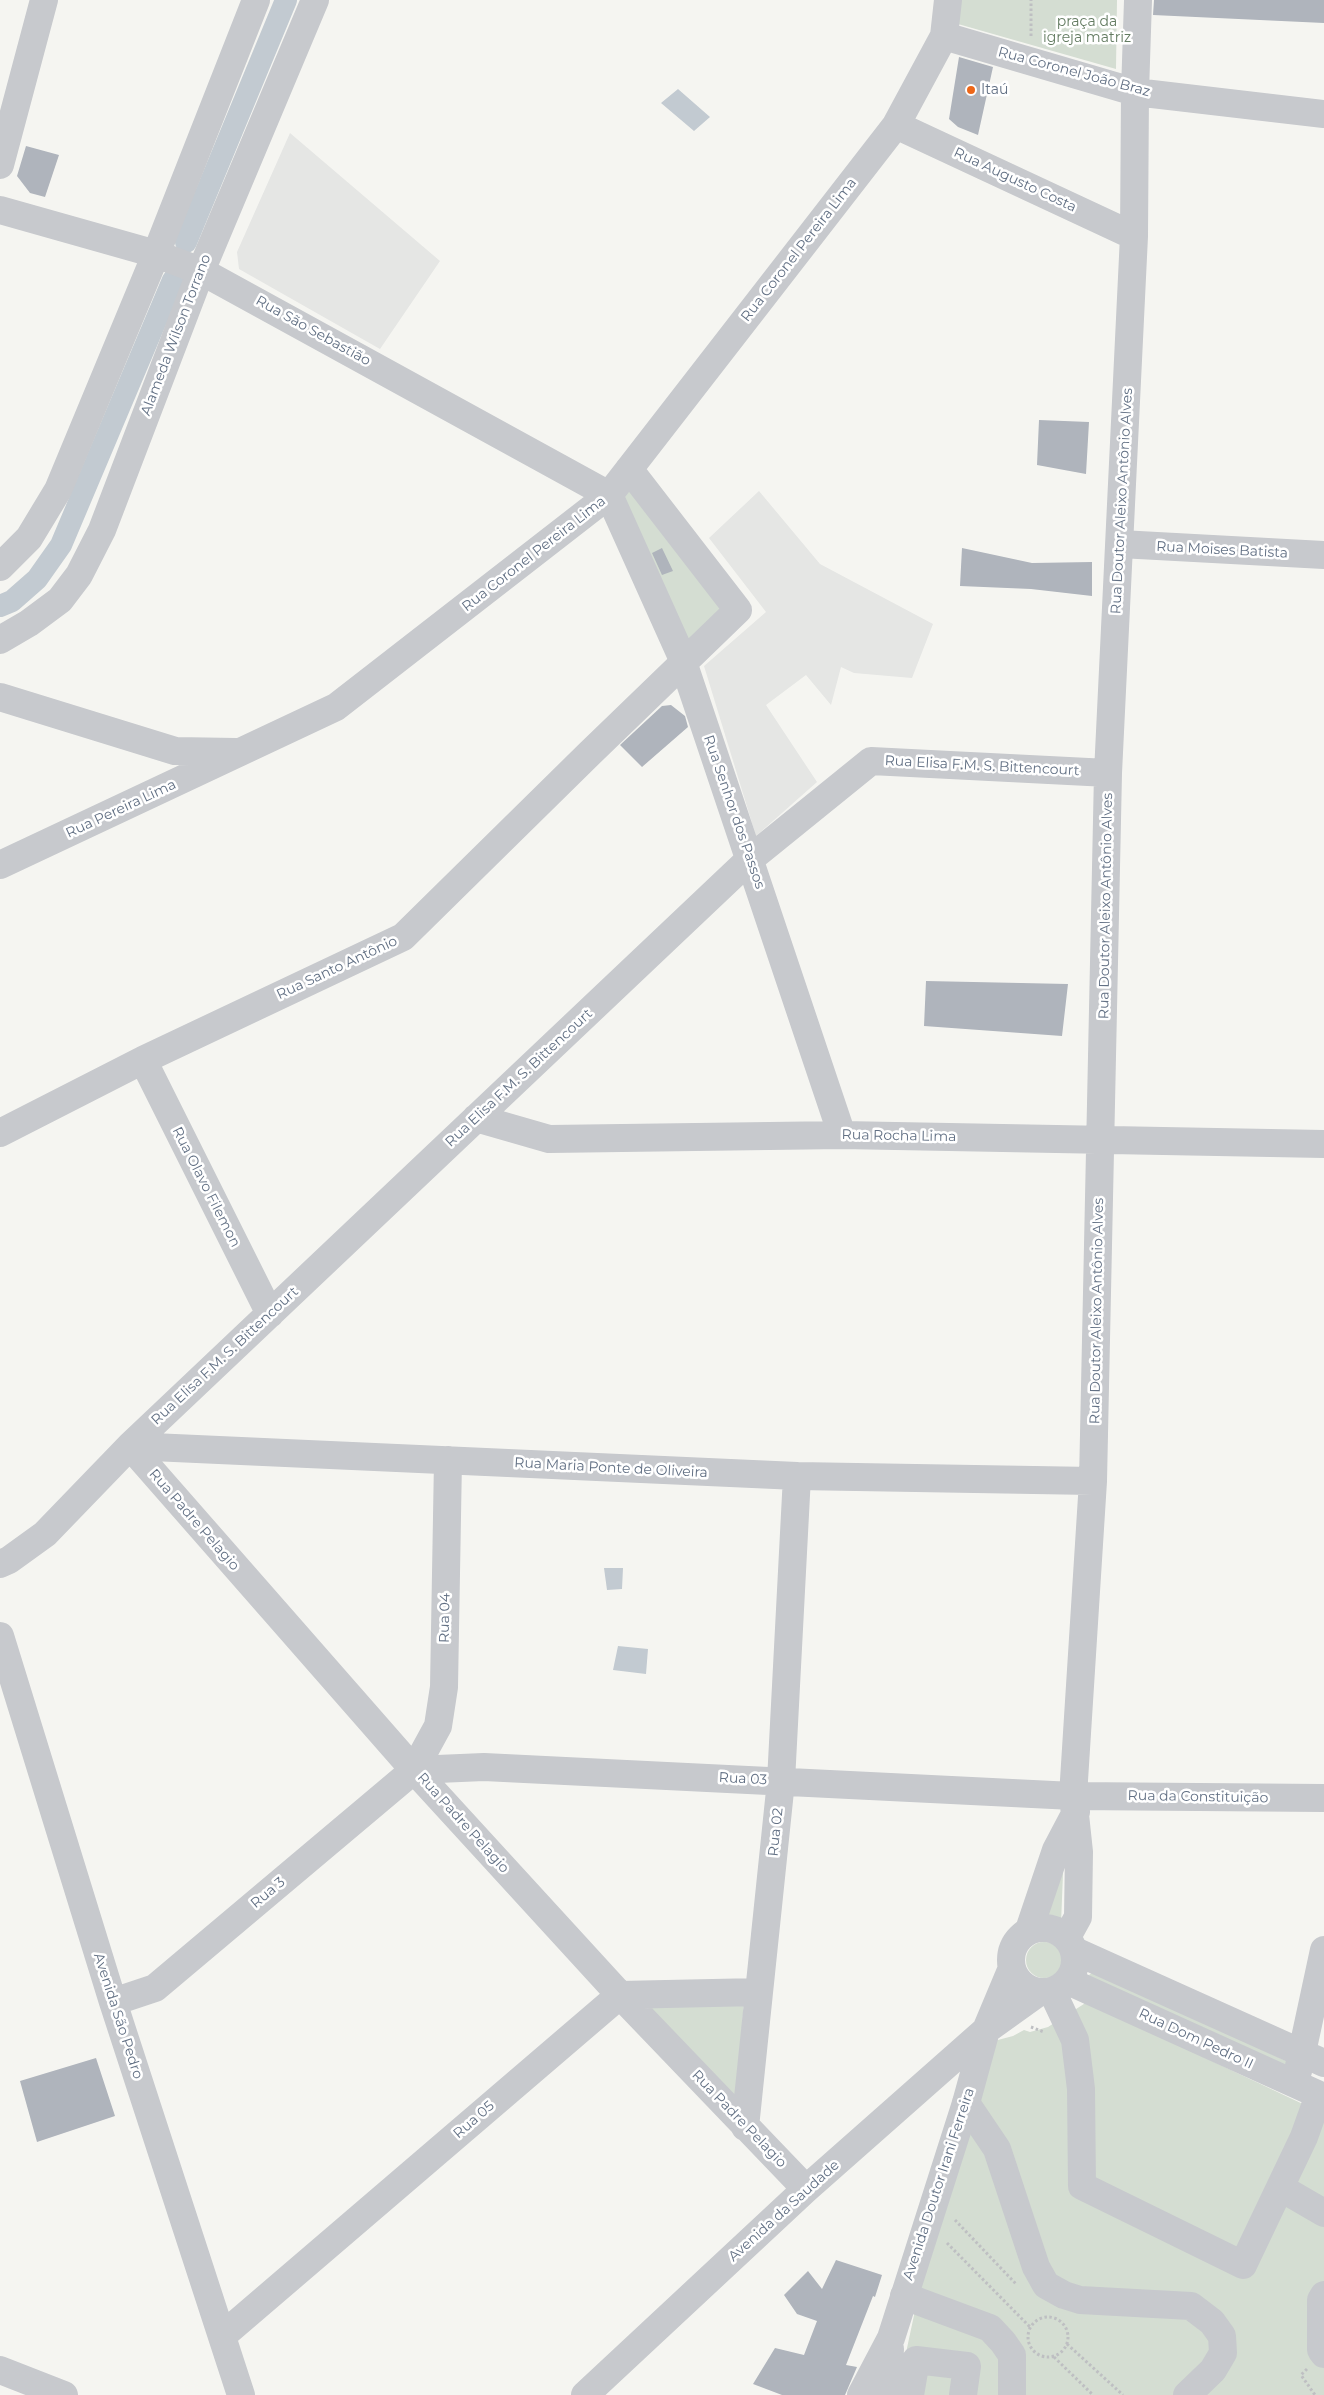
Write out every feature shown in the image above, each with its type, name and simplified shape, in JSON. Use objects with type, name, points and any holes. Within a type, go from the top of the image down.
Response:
[{"type":"street","points":[[0,166],[44,0]]},
{"type":"street","points":[[0,567],[28,538],[58,490],[156,254],[256,0]]},
{"type":"street","name":"Alameda Wilson Torrano","points":[[0,640],[29,623],[60,600],[79,575],[102,530],[200,270],[315,0]]},
{"type":"street","points":[[944,36],[948,0]]},
{"type":"street","name":"Rua Doutor Aleixo Antônio Alves","points":[[1071,1944],[1078,1917],[1079,1852],[1074,1804],[1093,1481],[1108,773],[1134,236],[1138,0]]},
{"type":"street","name":"Rua Coronel João Braz","points":[[944,36],[1135,92],[1324,114]]},
{"type":"street","name":"Rua Coronel Pereira Lima","points":[[0,697],[175,751],[242,752],[336,707],[609,495],[896,125],[944,36]]},
{"type":"street","name":"Rua Augusto Costa","points":[[896,125],[1134,236]]},
{"type":"street","name":"Rua São Sebastião","points":[[0,210],[156,254],[200,270],[609,495]]},
{"type":"street","name":"Rua Santo Antônio","points":[[0,1133],[143,1060],[403,937],[738,610],[629,469]]},
{"type":"street","name":"Rua Senhor dos Passos","points":[[609,495],[683,662],[842,1135]]},
{"type":"street","name":"Rua Moises Batista","points":[[1120,544],[1324,555]]},
{"type":"street","name":"Rua Pereira Lima","points":[[0,865],[242,752]]},
{"type":"street","name":"Rua Elisa F.M. S. Bittencourt","points":[[0,1564],[9,1560],[45,1534],[130,1446],[750,859],[871,761],[1108,773]]},
{"type":"street","name":"Rua Olavo Filemon","points":[[143,1060],[270,1314]]},
{"type":"street","name":"Rua Rocha Lima","points":[[476,1118],[549,1138],[842,1135],[1324,1144]]},
{"type":"street","name":"Rua Maria Ponte de Oliveira","points":[[130,1446],[797,1476],[1093,1481]]},
{"type":"street","name":"Rua Padre Pelagio","points":[[130,1446],[414,1770],[620,1995],[806,2189]]},
{"type":"street","name":"Rua 04","points":[[414,1770],[438,1726],[444,1687],[448,1460]]},
{"type":"street","name":"Rua 02","points":[[745,2127],[781,1781],[797,1476]]},
{"type":"street","name":"Avenida São Pedro","points":[[0,1636],[113,2002],[241,2395]]},
{"type":"street","name":"Rua 03","points":[[414,1770],[484,1767],[781,1781],[1074,1804]]},
{"type":"street","name":"Rua 3","points":[[113,2002],[155,1988],[414,1770]]},
{"type":"street","name":"Rua da Constituição","points":[[1074,1804],[1324,1798]]},
{"type":"street","name":"Rua Doutor Aleixo Antônio Alves","points":[[1029,1930],[1074,1804]]},
{"type":"street","points":[[1053,1988],[1022,1984],[1012,1968],[1011,1959],[1016,1942],[1029,1930],[1045,1927],[1053,1928],[1071,1944],[1313,2058]]},
{"type":"street","points":[[986,2030],[1053,1988],[1074,1971],[1071,1944]]},
{"type":"street","points":[[1053,1988],[1076,2040],[1081,2089],[1082,2186],[1243,2265],[1304,2137],[1313,2092],[1313,2058],[1324,1950]]},
{"type":"street","name":"Avenida Doutor Irani Ferreira","points":[[861,2395],[891,2338],[966,2103],[986,2030],[1012,1968]]},
{"type":"street","name":"Rua Dom Pedro II","points":[[1053,1988],[1313,2092]]},
{"type":"street","points":[[620,1995],[759,1992]]},
{"type":"street","name":"Rua 05","points":[[222,2336],[620,1995]]},
{"type":"street","name":"Avenida da Saudade","points":[[585,2395],[806,2189],[986,2030]]},
{"type":"street","points":[[966,2103],[997,2149],[1036,2267],[1046,2285],[1064,2295],[1080,2300],[1191,2306],[1212,2322],[1222,2336],[1223,2353],[1213,2370],[1187,2395]]},
{"type":"street","points":[[1281,2188],[1324,2213]]},
{"type":"street","points":[[904,2296],[990,2328],[1012,2355],[1012,2395]]},
{"type":"street","points":[[1324,2296],[1321,2300],[1321,2350],[1324,2354]]},
{"type":"street","name":"Avenida Doutor Irani Ferreira","points":[[886,2395],[891,2338]]},
{"type":"street","points":[[910,2395],[916,2360],[967,2366],[963,2395]]},
{"type":"street","points":[[0,2370],[64,2395]]},
{"type":"path","points":[[1022,37],[1031,39],[1032,0]]},
{"type":"path","points":[[925,2232],[939,2236],[1031,2328]]},
{"type":"path","points":[[1054,2318],[1064,2325],[1068,2338],[1067,2344],[1060,2354],[1054,2356],[1047,2357],[1035,2352],[1029,2340],[1031,2328],[1040,2319],[1054,2318]]},
{"type":"path","points":[[1067,2344],[1123,2395]]},
{"type":"path","points":[[1054,2356],[1093,2395]]},
{"type":"shaded area","points":[[678,89],[710,117],[694,131],[661,103]]},
{"type":"shaded area","points":[[290,133],[440,261],[380,349],[239,269],[237,252]]},
{"type":"shaded area","points":[[759,491],[820,564],[933,624],[912,678],[854,673],[841,667],[831,705],[806,675],[766,705],[817,782],[756,836],[704,666],[766,612],[709,538]]},
{"type":"shaded area","points":[[604,1568],[623,1568],[622,1589],[607,1590]]},
{"type":"shaded area","points":[[618,1646],[648,1649],[646,1674],[613,1670]]},
{"type":"green space","name":"praça da igreja matriz","points":[[961,0],[1117,0],[1116,69],[958,24]]},
{"type":"green space","points":[[629,473],[734,610],[684,657],[612,495]]},
{"type":"green space","points":[[1064,1848],[1061,1924],[1045,1919]]},
{"type":"green space","points":[[1044,1942],[1057,1947],[1062,1960],[1057,1973],[1044,1978],[1031,1973],[1026,1960],[1031,1947]]},
{"type":"green space","points":[[1096,1970],[1286,2061],[1288,2067],[1091,1978],[1089,1975]]},
{"type":"green space","points":[[744,2001],[736,2105],[647,2007]]},
{"type":"green space","points":[[1087,2002],[1324,2114],[1324,2395],[897,2395],[926,2259],[994,2041],[1013,2036],[1024,2030],[1030,2032],[1048,2027]]},
{"type":"building","points":[[1154,0],[1324,0],[1324,23],[1153,15]]},
{"type":"building","name":"Itaú","points":[[959,57],[993,67],[978,135],[958,127],[949,119]]},
{"type":"building","points":[[26,146],[59,155],[45,197],[30,193],[17,176]]},
{"type":"building","points":[[1039,420],[1089,422],[1086,474],[1037,465]]},
{"type":"building","points":[[662,548],[673,571],[662,575],[652,553]]},
{"type":"building","points":[[962,548],[1032,563],[1092,562],[1092,596],[1031,589],[960,586]]},
{"type":"building","points":[[671,705],[685,716],[688,727],[642,767],[620,745],[662,706]]},
{"type":"building","points":[[926,981],[1068,984],[1062,1036],[924,1026]]},
{"type":"building","points":[[96,2058],[115,2116],[37,2142],[20,2081]]},
{"type":"building","points":[[836,2260],[882,2275],[875,2297],[873,2296],[846,2365],[857,2367],[845,2395],[782,2395],[753,2384],[775,2348],[804,2355],[817,2321],[797,2314],[784,2295],[808,2271],[822,2289]]},
{"type":"waterway","points":[[186,242],[286,0]]},
{"type":"waterway","points":[[0,606],[12,601],[37,579],[61,545],[173,280]]},
{"type":"place","name":"Itaú","points":[[971,90]]}]
